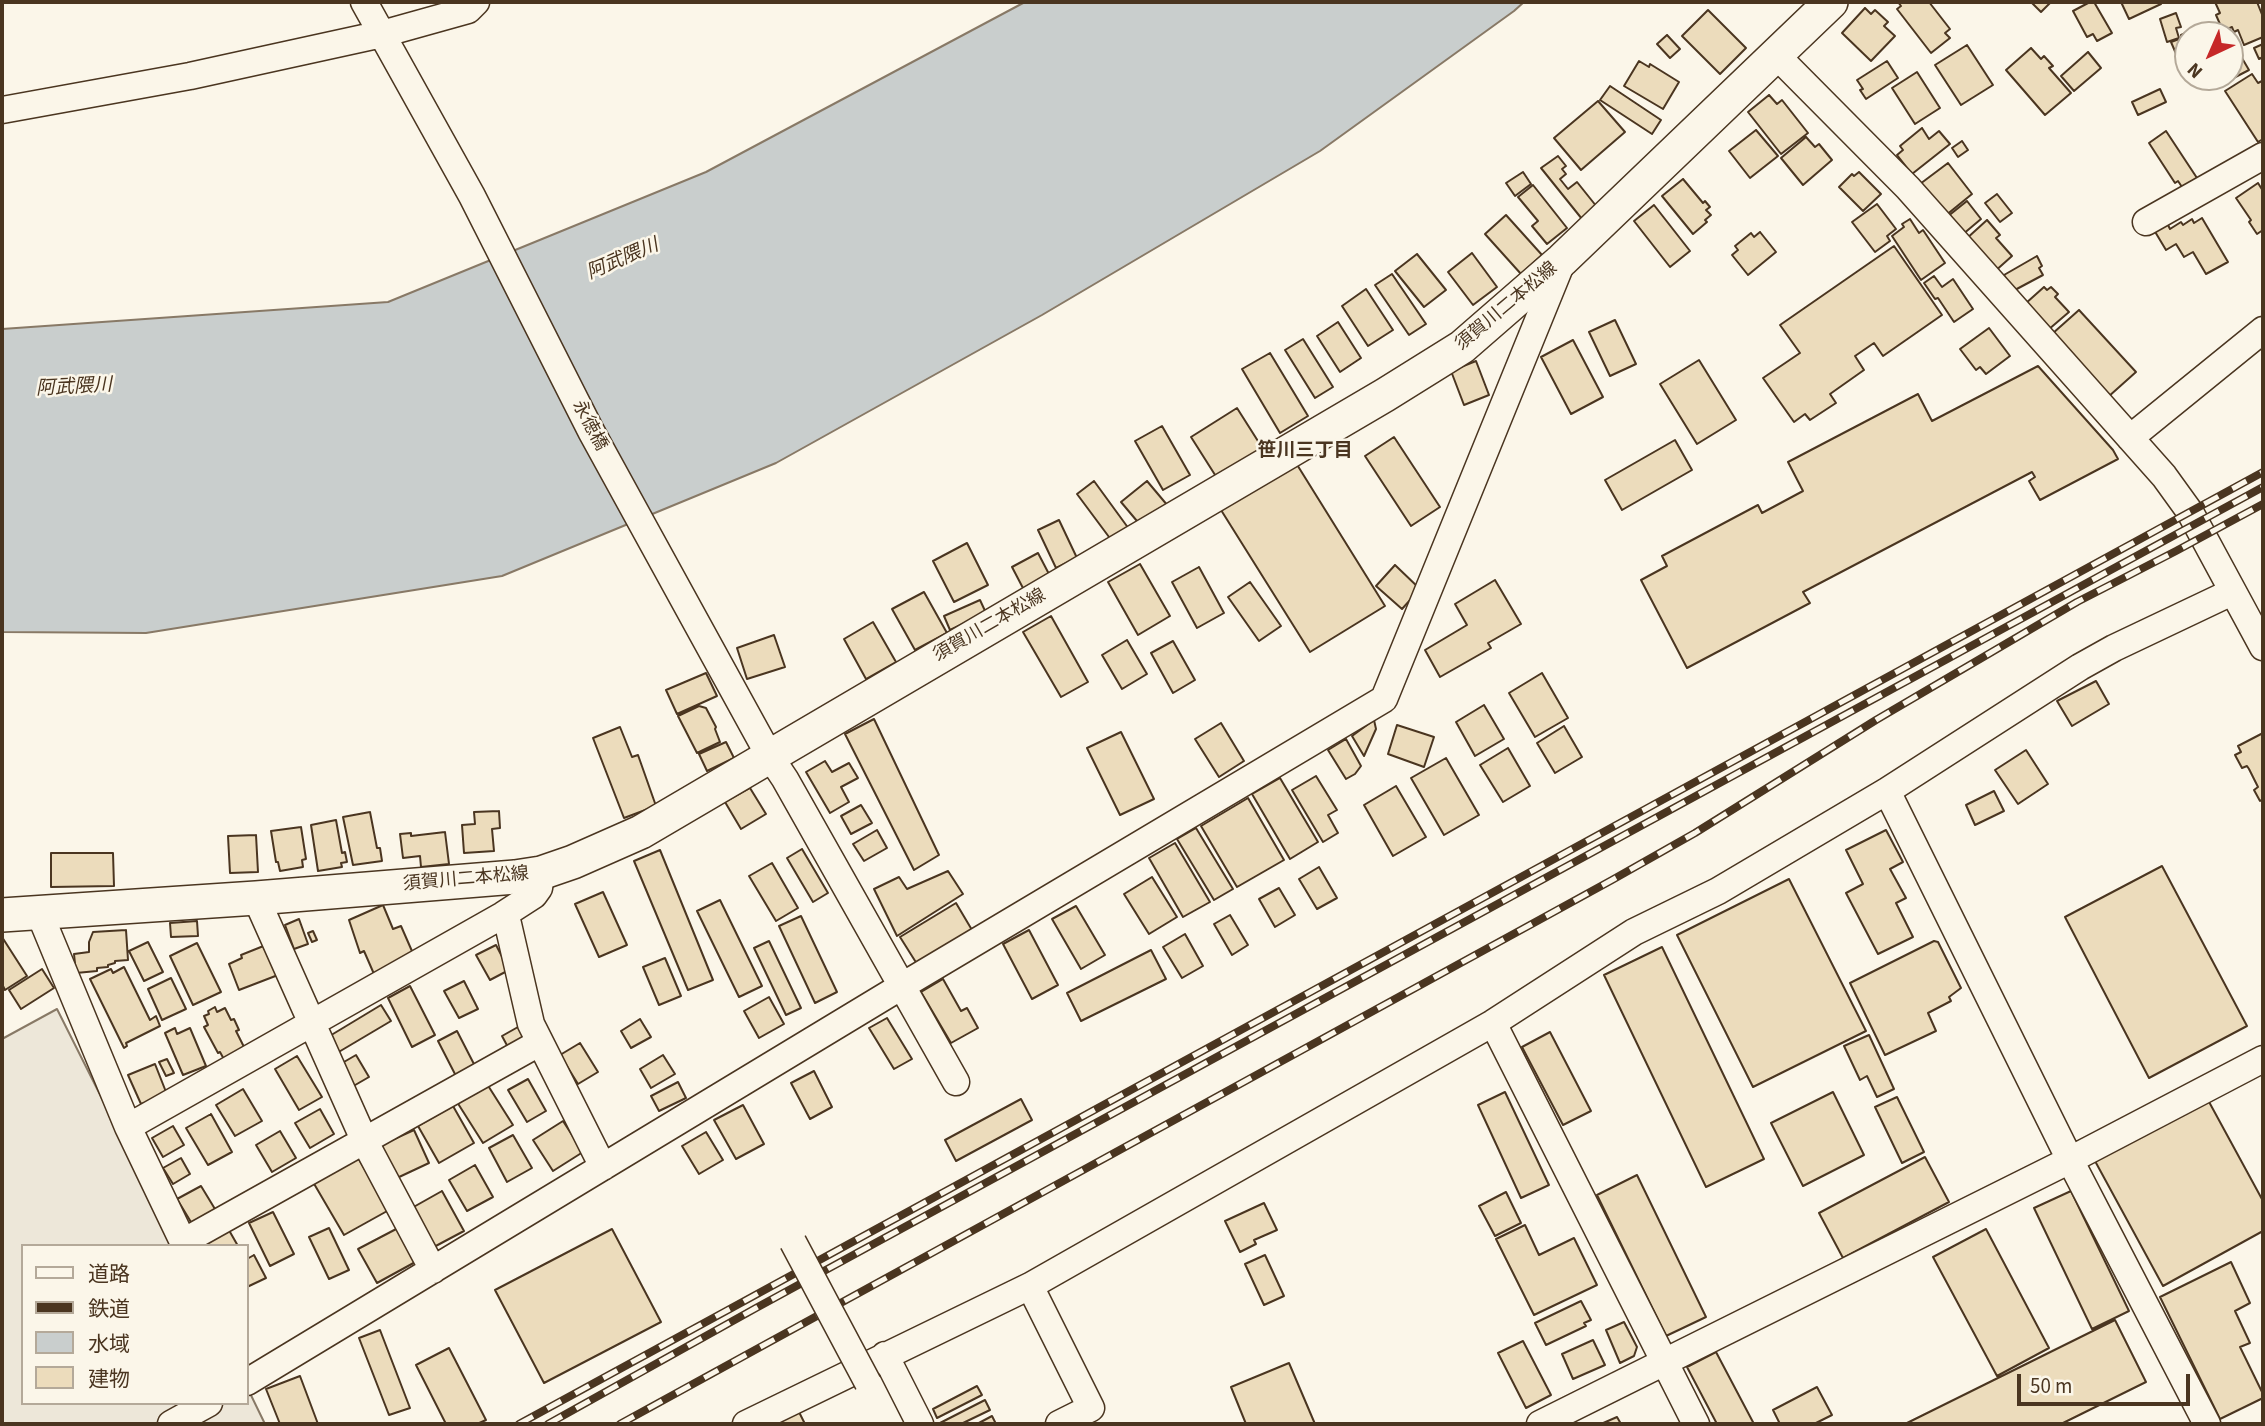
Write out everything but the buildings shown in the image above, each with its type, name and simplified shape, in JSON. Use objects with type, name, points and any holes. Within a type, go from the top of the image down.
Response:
[{"type":"main road","name":"須賀川二本松線","points":[[2,915],[515,877],[541,873],[573,862],[641,832],[1385,395],[1462,347],[1562,260],[1831,2]]},
{"type":"street","name":"永徳橋","points":[[364,2],[472,196],[591,431],[769,755],[956,1082]]},
{"type":"street","points":[[2,110],[190,76],[382,34],[468,10],[476,2]]},
{"type":"street","points":[[1775,54],[1908,188],[2164,476],[2190,512],[2263,647]]},
{"type":"street","points":[[2146,222],[2263,156]]},
{"type":"street","points":[[248,1380],[1384,699],[1562,260]]},
{"type":"street","points":[[2130,438],[2263,330]]},
{"type":"street","points":[[746,1424],[1030,1286],[1493,1023],[1634,932],[1718,891],[1887,790],[2080,667],[2232,592]]},
{"type":"street","points":[[1887,790],[2070,1160],[2207,1424]]},
{"type":"street","points":[[128,1127],[503,915],[534,895],[539,888],[541,873]]},
{"type":"street","points":[[256,898],[365,1142],[433,1270]]},
{"type":"street","points":[[40,912],[128,1127],[184,1244],[539,1043]]},
{"type":"street","points":[[503,915],[508,924],[531,1024],[603,1167]]},
{"type":"street","points":[[1493,1023],[1696,1424]]},
{"type":"street","points":[[1540,1424],[2070,1160],[2263,1059]]},
{"type":"street","points":[[793,1242],[868,1382]]},
{"type":"street","points":[[1030,1286],[1100,1416],[1059,1424]]},
{"type":"street","points":[[885,1355],[920,1424]]},
{"type":"street","points":[[171,1424],[205,1405]]},
{"type":"shaded area","points":[[57,1009],[175,1244],[21,1244],[21,1405],[248,1405],[248,1389],[265,1424],[2,1424],[2,1039]]},
{"type":"water","name":"阿武隈川","points":[[1025,2],[1524,2],[1320,151],[1042,315],[776,463],[502,576],[146,633],[2,632],[2,329],[388,302],[706,172]]},
{"type":"railway","points":[[519,1424],[2263,472]]},
{"type":"railway","points":[[548,1424],[2263,487]]},
{"type":"railway","points":[[620,1424],[1612,880],[1695,833],[1876,720],[2077,602],[2263,504]]},
{"type":"district","name":"笹川三丁目","points":[[1305,452]]}]
